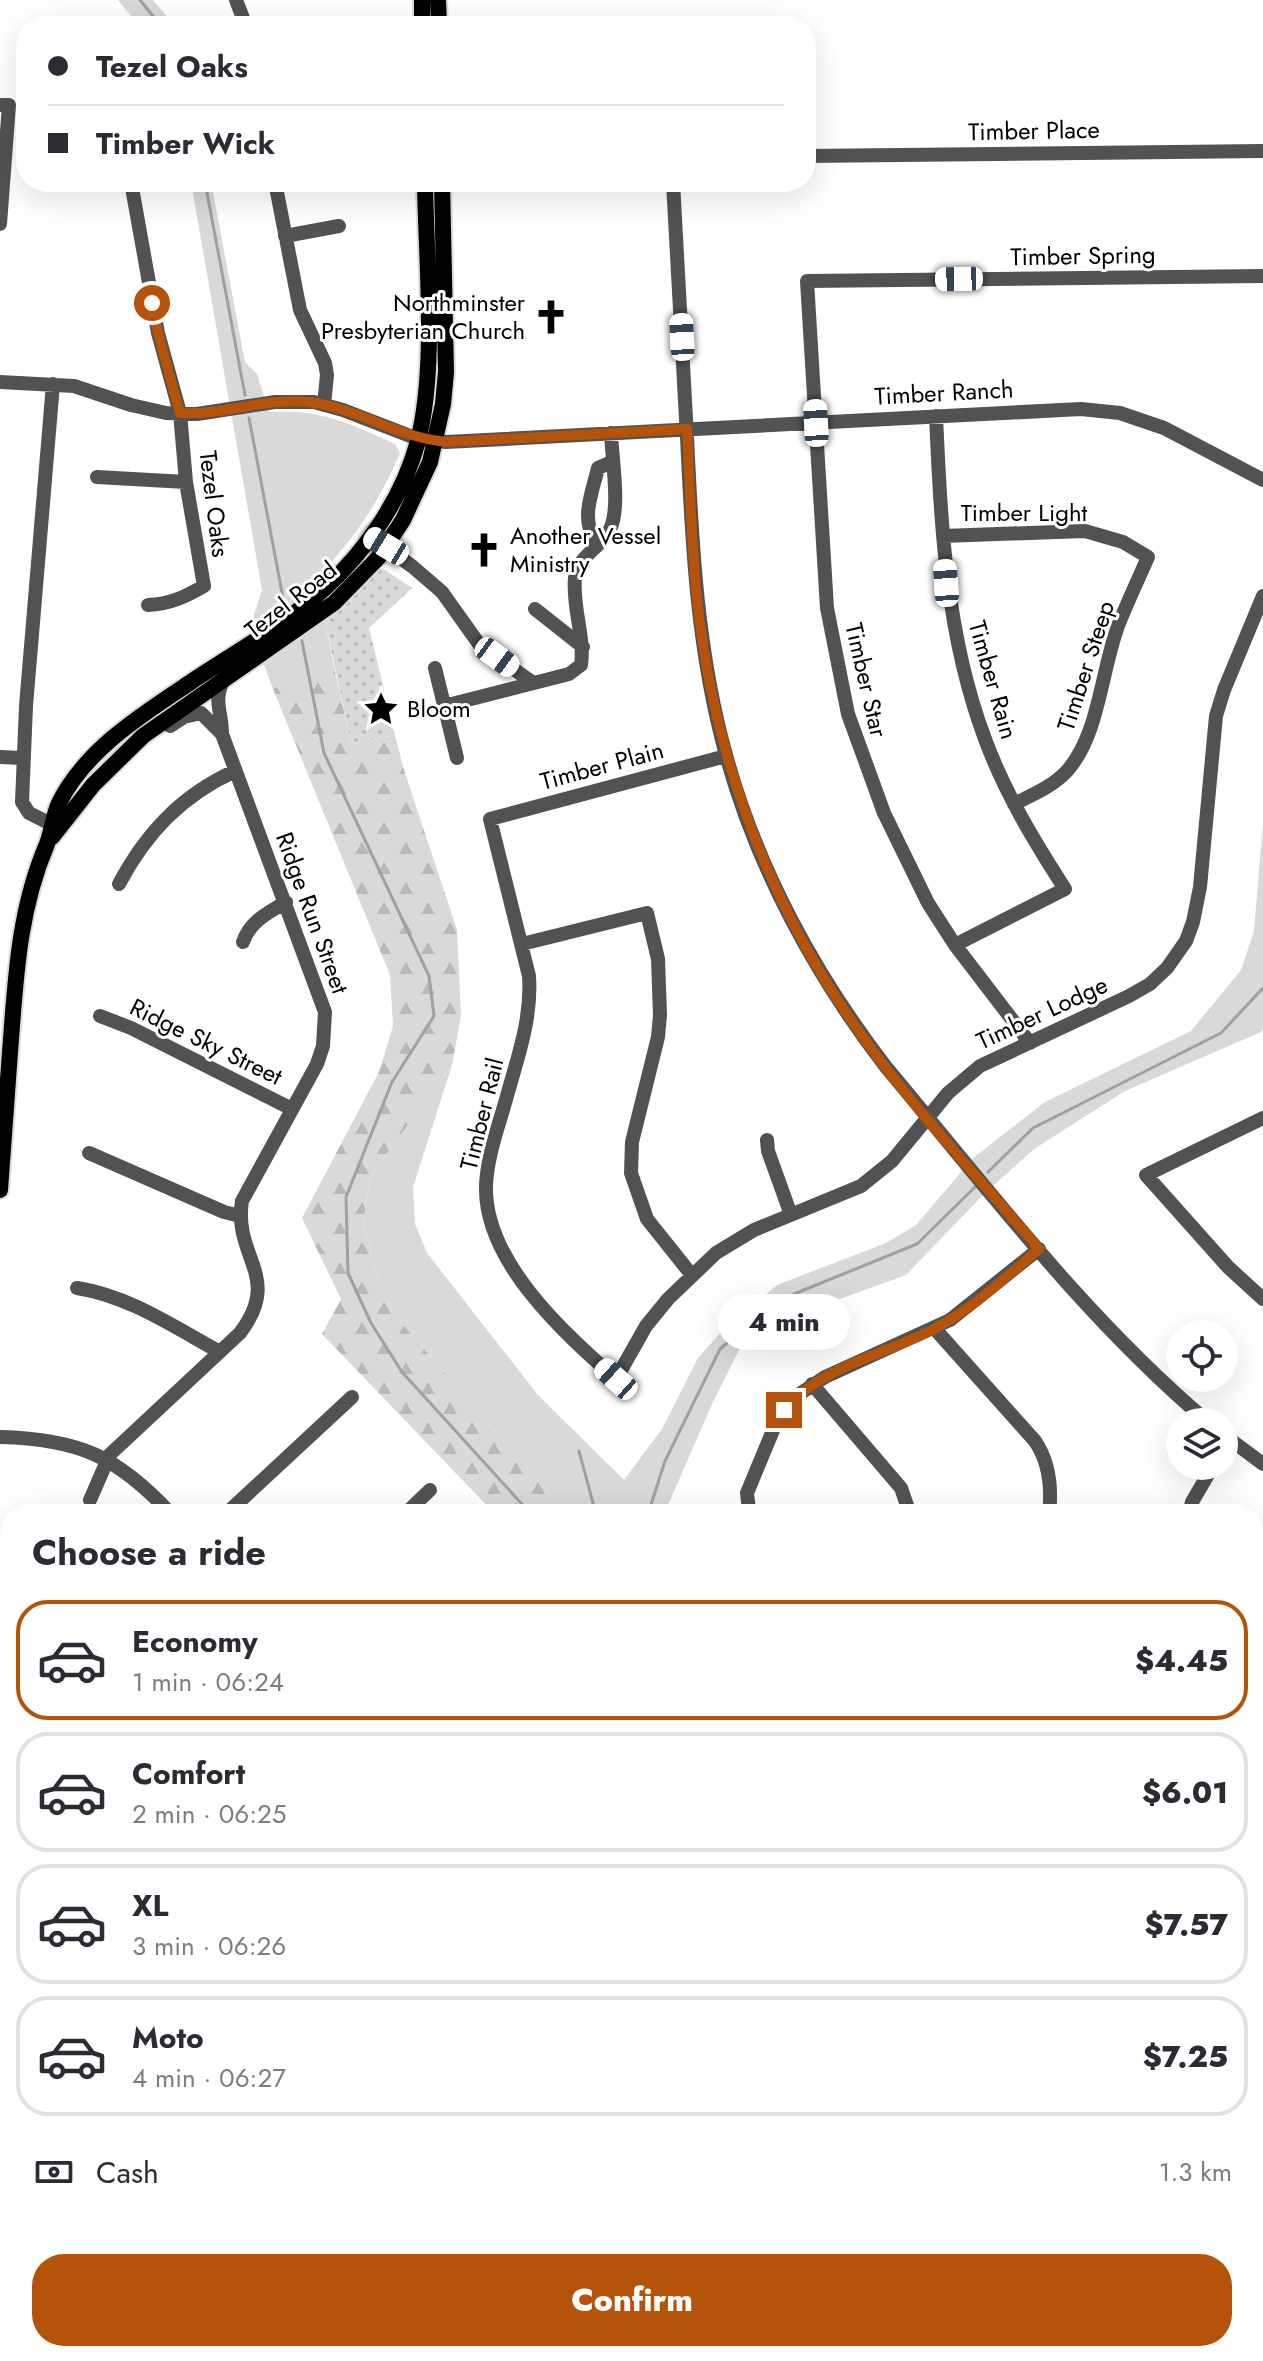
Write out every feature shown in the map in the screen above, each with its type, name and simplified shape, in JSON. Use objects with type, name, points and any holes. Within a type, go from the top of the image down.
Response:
[{"type":"main road","name":"Tezel Road","points":[[0,1190],[6,1021],[23,920],[40,858],[53,831],[59,803],[76,777],[113,739],[143,715],[310,601],[337,576],[371,536],[403,483],[418,439],[427,366],[425,192]]},
{"type":"main road","name":"Tezel Road","points":[[53,831],[113,762],[143,736],[327,609],[386,546],[419,489],[436,441],[446,372],[442,192]]},
{"type":"street","points":[[0,224],[5,105]]},
{"type":"street","name":"Timber Place","points":[[816,156],[1263,151]]},
{"type":"street","name":"Tezel Oaks","points":[[133,192],[158,333],[180,413],[186,482],[204,586],[182,599],[148,605]]},
{"type":"street","points":[[277,192],[300,310],[325,363],[324,405]]},
{"type":"street","points":[[674,192],[697,600],[715,711],[726,756],[759,850],[824,978],[858,1030],[1078,1295],[1164,1385],[1191,1408]]},
{"type":"street","points":[[285,236],[339,226]]},
{"type":"street","name":"Timber Spring","points":[[807,281],[1263,276]]},
{"type":"street","name":"Timber Star","points":[[807,281],[827,608],[848,714],[884,813],[910,871],[955,945],[1030,1043]]},
{"type":"street","name":"Timber Ranch","points":[[0,382],[74,386],[151,410],[180,413],[212,413],[275,402],[305,402],[324,405],[418,439],[468,442],[1062,409],[1120,413],[1164,428],[1263,480]]},
{"type":"street","points":[[53,384],[22,802],[29,813],[53,831]]},
{"type":"street","name":"Timber Rain","points":[[936,416],[943,536],[952,618],[968,689],[984,739],[1014,804],[1065,889],[955,945]]},
{"type":"street","points":[[444,706],[574,672],[581,665],[583,647],[575,575],[583,560],[605,538],[613,522],[611,433]]},
{"type":"street","points":[[597,545],[587,526],[587,514],[598,468],[612,462]]},
{"type":"street","points":[[97,477],[186,482]]},
{"type":"street","name":"Timber Light","points":[[943,536],[1085,531],[1123,542],[1148,557]]},
{"type":"street","points":[[371,536],[442,592],[479,644],[533,683]]},
{"type":"street","name":"Timber Steep","points":[[1014,804],[1058,780],[1083,749],[1118,625],[1148,557]]},
{"type":"street","name":"Timber Lodge","points":[[616,1379],[646,1326],[691,1274],[729,1244],[754,1230],[846,1193],[870,1180],[892,1161],[948,1093],[971,1073],[1150,984],[1167,968],[1186,941],[1198,900],[1216,716],[1263,596]]},
{"type":"street","points":[[535,609],[583,647]]},
{"type":"street","points":[[435,668],[457,758]]},
{"type":"street","name":"Ridge Run Street","points":[[223,681],[217,694],[222,734],[325,1012],[317,1064],[247,1191],[240,1216]]},
{"type":"street","points":[[113,762],[192,714],[207,716],[222,734]]},
{"type":"street","name":"Timber Plain","points":[[490,819],[726,756]]},
{"type":"street","points":[[0,757],[23,758]]},
{"type":"street","points":[[119,884],[143,843],[170,813],[194,794],[235,771]]},
{"type":"street","name":"Timber Rail","points":[[490,819],[529,976],[529,1013],[488,1169],[486,1196],[490,1222],[500,1246],[535,1298],[616,1379]]},
{"type":"street","points":[[243,942],[257,920],[286,902]]},
{"type":"street","points":[[522,944],[647,913],[658,959],[660,1015],[658,1037],[632,1142],[631,1173],[647,1219],[691,1274]]},
{"type":"street","name":"Ridge Sky Street","points":[[100,1016],[131,1028],[292,1109]]},
{"type":"street","points":[[1263,1118],[1146,1175],[1228,1267],[1263,1299]]},
{"type":"street","points":[[767,1140],[768,1151],[791,1215]]},
{"type":"street","points":[[89,1153],[224,1212],[240,1216],[243,1238],[257,1276],[258,1293],[255,1312],[249,1321],[106,1460],[90,1500]]},
{"type":"street","points":[[748,1504],[747,1493],[776,1423],[795,1397],[812,1384],[935,1329],[973,1304],[1039,1249]]},
{"type":"street","points":[[77,1288],[127,1302],[220,1352]]},
{"type":"street","points":[[935,1329],[1029,1433],[1044,1454],[1049,1504]]},
{"type":"street","points":[[812,1384],[901,1488],[907,1504]]},
{"type":"street","points":[[237,1504],[352,1397]]},
{"type":"street","points":[[0,1437],[53,1440],[79,1447],[106,1460],[144,1486],[161,1504]]},
{"type":"street","points":[[1238,1449],[1263,1464]]},
{"type":"street","points":[[1192,1504],[1205,1480]]},
{"type":"street","points":[[415,1504],[430,1490]]},
{"type":"green space","points":[[118,0],[153,0],[167,16],[131,16]]},
{"type":"green space","points":[[193,192],[213,192],[245,362],[257,374],[269,412],[303,412],[334,419],[395,444],[400,453],[363,522],[312,582],[325,621],[333,662],[273,689],[250,627],[262,590]]},
{"type":"green space","points":[[382,568],[412,588],[369,628],[395,735],[351,743],[325,621]]},
{"type":"green space","points":[[333,662],[351,743],[395,735],[457,930],[461,1016],[452,1065],[371,1175],[363,1223],[378,1278],[394,1314],[560,1504],[485,1504],[322,1334],[341,1299],[302,1218],[379,1072],[393,1026],[390,975],[273,689]]},
{"type":"green space","points":[[1263,822],[1261,1032],[1125,1091],[1034,1149],[983,1195],[906,1275],[782,1320],[739,1350],[668,1504],[560,1504],[394,1314],[378,1278],[363,1223],[371,1175],[452,1065],[413,1187],[415,1224],[427,1253],[538,1395],[624,1480],[662,1429],[698,1358],[722,1331],[777,1285],[886,1243],[916,1225],[973,1158],[1045,1102],[1191,1031],[1241,970],[1254,931]]},
{"type":"waterway","points":[[140,0],[153,16]]},
{"type":"waterway","points":[[207,192],[245,395]]},
{"type":"waterway","points":[[249,418],[284,603]]},
{"type":"waterway","points":[[302,641],[324,753],[429,976],[434,1016],[392,1082],[346,1197],[348,1273],[371,1323],[402,1372],[522,1504]]},
{"type":"waterway","points":[[988,1172],[1033,1128],[1221,1033],[1263,988]]},
{"type":"waterway","points":[[651,1504],[665,1461],[720,1349],[755,1319],[794,1294],[917,1244],[975,1187]]},
{"type":"waterway","points":[[579,1451],[593,1504]]},
{"type":"place","name":"Northminster Presbyterian Church","points":[[551,317]]},
{"type":"place","name":"Another Vessel Ministry","points":[[484,550]]},
{"type":"place","name":"Bloom","points":[[381,709]]},
{"type":"route","points":[[152,303],[180,413],[212,413],[275,402],[314,402],[418,439],[446,442],[687,429],[697,600],[715,711],[726,756],[759,850],[800,936],[858,1030],[1039,1249],[950,1320],[812,1384],[784,1410]]}]
